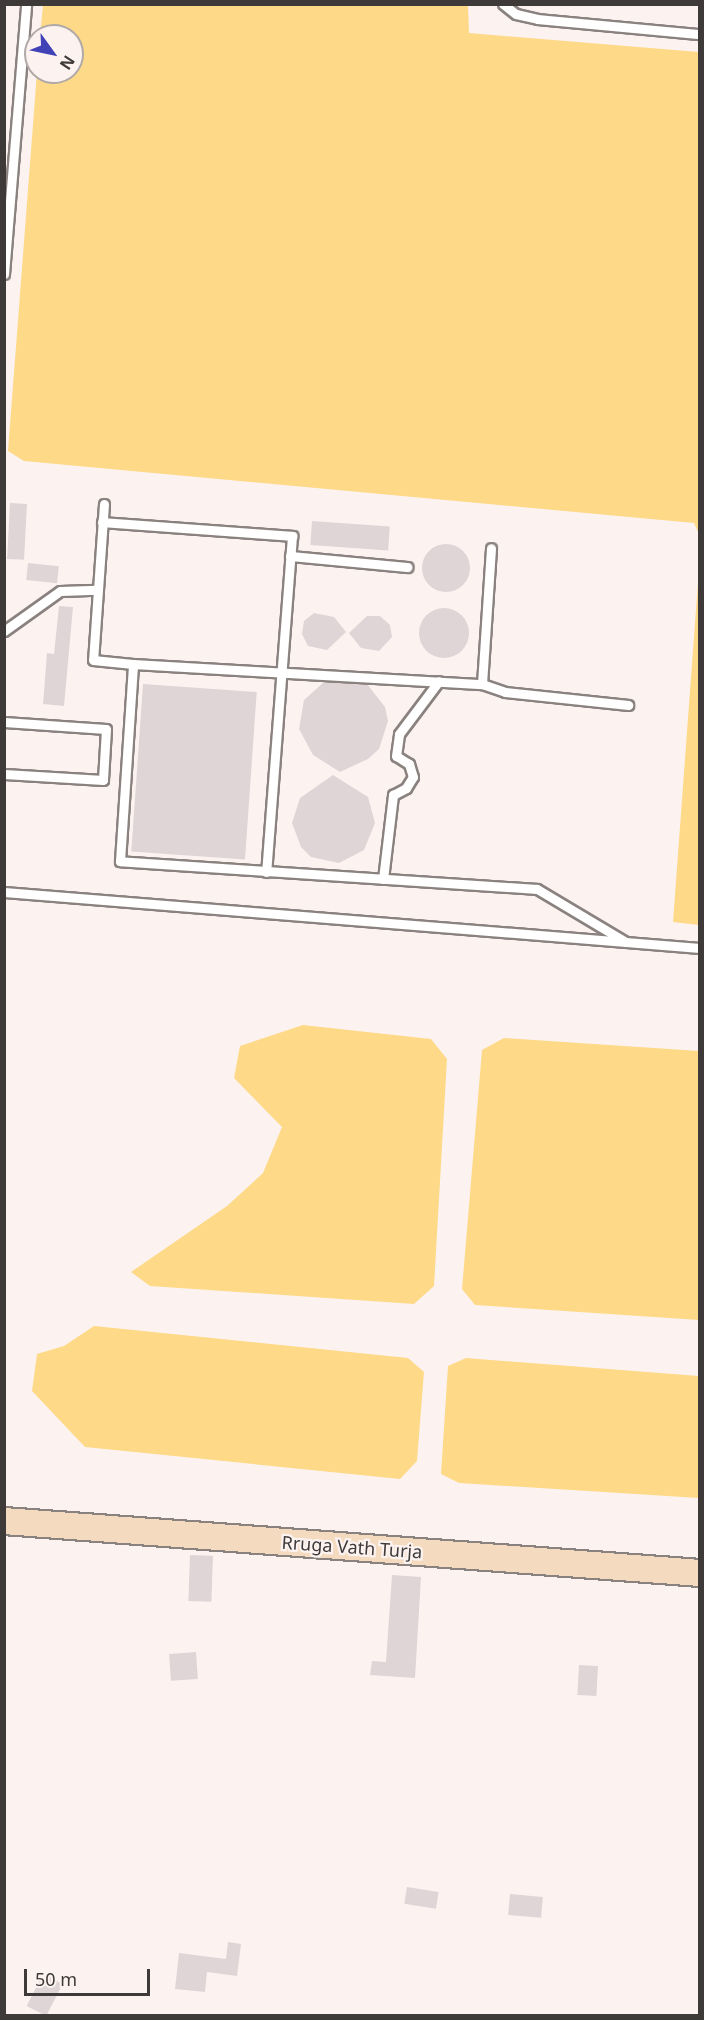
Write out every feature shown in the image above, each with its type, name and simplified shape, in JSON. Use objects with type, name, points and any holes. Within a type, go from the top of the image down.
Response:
[{"type":"street","name":"Rruga Vath Turja","points":[[4,1521],[699,1574]]},
{"type":"lane","points":[[4,273],[26,4]]},
{"type":"lane","points":[[502,4],[516,14],[537,19],[699,34]]},
{"type":"lane","points":[[104,504],[93,660],[482,684],[505,692],[628,705]]},
{"type":"lane","points":[[102,522],[292,536],[266,872]]},
{"type":"lane","points":[[482,684],[491,548]]},
{"type":"lane","points":[[290,556],[407,567]]},
{"type":"lane","points":[[4,631],[60,591],[97,590]]},
{"type":"lane","points":[[133,664],[120,861],[537,889],[626,942]]},
{"type":"lane","points":[[383,879],[393,795],[406,788],[413,777],[409,764],[396,756],[399,734],[439,681]]},
{"type":"lane","points":[[4,722],[106,729],[103,780],[4,774]]},
{"type":"lane","points":[[4,892],[699,948]]},
{"type":"shaded area","points":[[43,5],[468,5],[469,33],[699,52],[699,534],[694,523],[24,461],[8,451],[36,84],[84,84],[84,24],[41,24]]},
{"type":"shaded area","points":[[699,569],[699,925],[673,922]]},
{"type":"shaded area","points":[[303,1025],[431,1039],[447,1059],[434,1286],[414,1304],[150,1286],[131,1272],[227,1206],[263,1173],[282,1127],[234,1078],[240,1046]]},
{"type":"shaded area","points":[[504,1038],[699,1051],[699,1320],[475,1305],[462,1289],[482,1050]]},
{"type":"shaded area","points":[[94,1326],[408,1358],[424,1372],[417,1461],[400,1479],[85,1447],[32,1391],[37,1354],[64,1346]]},
{"type":"shaded area","points":[[466,1358],[699,1376],[699,1498],[459,1483],[441,1474],[448,1366]]},
{"type":"building","points":[[10,503],[27,504],[24,560],[7,559]]},
{"type":"building","points":[[312,521],[390,526],[388,550],[310,545]]},
{"type":"building","points":[[446,544],[463,551],[470,568],[463,585],[446,592],[429,585],[422,568],[429,551]]},
{"type":"building","points":[[28,563],[59,566],[57,583],[26,580]]},
{"type":"building","points":[[59,606],[73,607],[64,706],[43,704],[47,653],[54,654]]},
{"type":"building","points":[[444,608],[458,612],[465,619],[469,633],[465,647],[458,654],[444,658],[430,654],[423,647],[419,633],[423,619],[430,612]]},
{"type":"building","points":[[314,613],[334,617],[346,632],[327,650],[308,646],[302,634],[304,621]]},
{"type":"building","points":[[367,616],[380,616],[390,625],[392,637],[379,651],[361,648],[349,633]]},
{"type":"building","points":[[324,682],[367,684],[385,707],[388,721],[379,749],[368,759],[340,772],[313,755],[299,729],[304,700]]},
{"type":"building","points":[[143,684],[257,692],[245,860],[131,852]]},
{"type":"building","points":[[333,775],[368,797],[375,823],[364,850],[339,863],[311,857],[301,847],[292,823],[300,798]]},
{"type":"building","points":[[190,1555],[213,1556],[211,1602],[188,1601]]},
{"type":"building","points":[[392,1575],[421,1577],[415,1678],[370,1675],[372,1661],[386,1662]]},
{"type":"building","points":[[196,1652],[198,1679],[171,1681],[169,1654]]},
{"type":"building","points":[[579,1665],[598,1666],[596,1696],[577,1695]]},
{"type":"building","points":[[407,1887],[439,1892],[436,1909],[404,1904]]},
{"type":"building","points":[[510,1894],[543,1897],[541,1918],[508,1915]]},
{"type":"building","points":[[228,1942],[241,1944],[237,1976],[207,1972],[205,1992],[175,1989],[179,1953],[226,1959]]},
{"type":"building","points":[[43,1974],[63,1984],[46,2016],[27,2006]]}]
